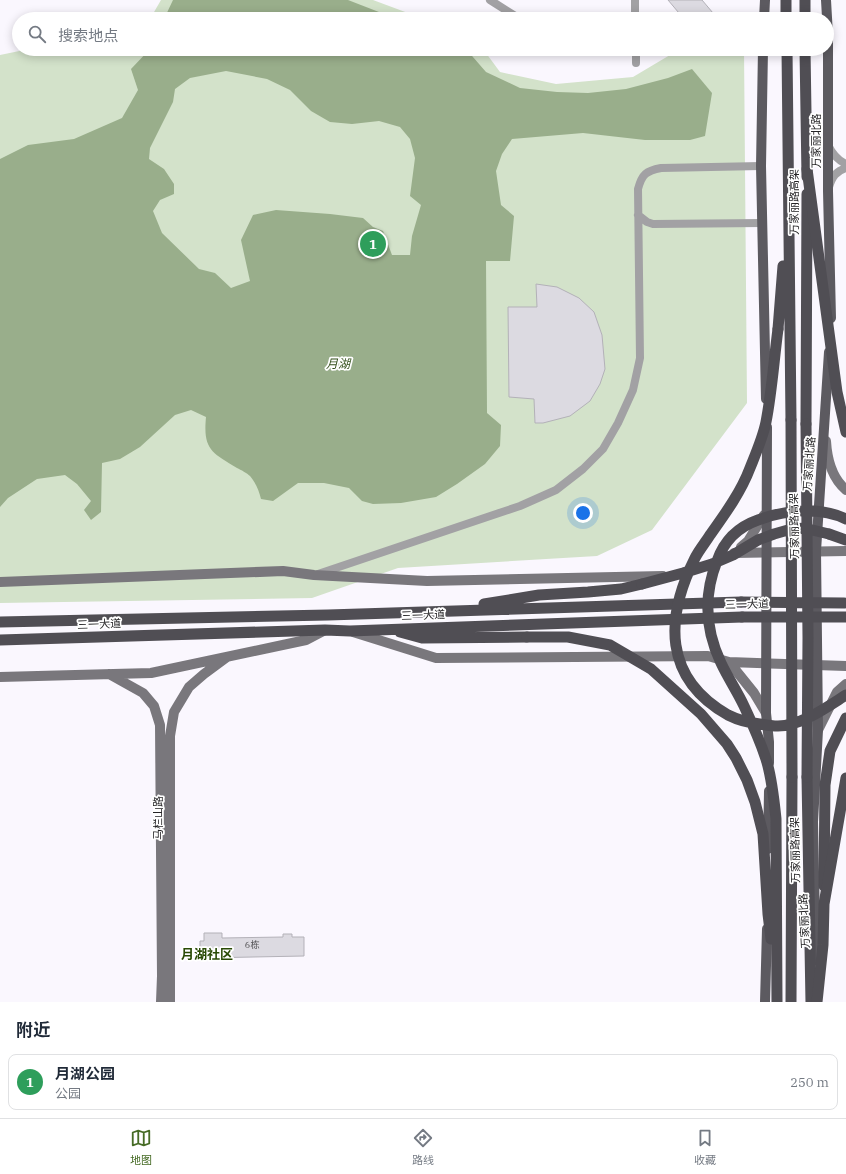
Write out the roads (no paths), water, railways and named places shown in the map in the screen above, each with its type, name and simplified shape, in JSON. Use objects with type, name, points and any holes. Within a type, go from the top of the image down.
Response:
[{"type":"highway","points":[[786,0],[786,12]]},
{"type":"highway","points":[[805,0],[805,12]]},
{"type":"highway","name":"万家丽路高架","points":[[787,56],[791,420],[791,1002]]},
{"type":"highway","name":"万家丽路高架","points":[[805,56],[807,169],[807,777],[811,1002]]},
{"type":"highway","points":[[807,169],[837,392],[846,432]]},
{"type":"highway","points":[[788,198],[778,329],[766,423],[750,469],[734,501],[695,557],[676,607],[674,624],[675,637],[679,658],[688,680],[699,694],[719,709],[735,718],[755,724],[778,726],[793,723],[821,711],[846,695]]},
{"type":"highway","points":[[777,1002],[776,818],[773,794],[766,760],[744,705],[721,663],[713,643],[709,627],[707,607],[709,588],[712,574],[719,556],[726,543],[739,528],[756,520],[794,512],[812,511],[829,513],[846,519]]},
{"type":"highway","points":[[433,612],[539,595],[621,589],[712,564],[732,556],[758,540],[788,530],[804,528],[846,540]]},
{"type":"highway","name":"三一大道","points":[[0,622],[230,618],[741,602],[845,602]]},
{"type":"highway","name":"三一大道","points":[[0,640],[325,630],[350,631],[742,617],[846,617]]},
{"type":"highway","points":[[390,629],[422,638],[568,637],[610,645],[651,669],[701,714],[727,744],[736,758],[747,780],[755,802],[763,834],[768,914],[777,985]]},
{"type":"highway","points":[[817,1002],[823,945],[825,785],[830,751],[846,718]]},
{"type":"highway","points":[[824,904],[846,778]]},
{"type":"main road","points":[[764,12],[765,0]]},
{"type":"main road","name":"万家丽北路","points":[[826,0],[827,12]]},
{"type":"main road","points":[[763,56],[761,166],[767,436],[766,713],[769,742],[769,828],[765,1002]]},
{"type":"main road","name":"万家丽北路","points":[[821,1002],[815,922],[813,822],[818,730],[816,551],[831,311],[828,191],[828,56]]},
{"type":"main road","points":[[824,417],[826,449],[834,475],[846,490]]},
{"type":"main road","points":[[0,582],[283,571],[314,575],[426,581],[675,575],[715,563],[734,553],[748,542],[767,510]]},
{"type":"main road","points":[[734,553],[846,551]]},
{"type":"main road","points":[[0,677],[151,673],[306,640],[325,630]]},
{"type":"main road","points":[[350,631],[436,658],[708,656],[729,662],[846,666]]},
{"type":"main road","name":"马栏山路","points":[[170,1002],[170,736],[174,712],[189,688],[204,674],[227,657]]},
{"type":"main road","points":[[729,662],[754,693],[766,713]]},
{"type":"main road","name":"马栏山路","points":[[109,674],[143,693],[154,706],[160,725],[161,1002]]},
{"type":"main road","points":[[818,730],[837,692],[846,684]]},
{"type":"street","points":[[490,0],[503,4],[512,12]]},
{"type":"street","points":[[635,0],[635,12]]},
{"type":"street","points":[[636,56],[636,63]]},
{"type":"street","points":[[828,143],[831,151],[836,157],[846,164]]},
{"type":"street","points":[[314,575],[520,506],[556,490],[583,469],[603,449],[618,423],[633,390],[640,358],[638,189],[644,174],[651,170],[661,168],[761,166]]},
{"type":"street","points":[[828,191],[832,178],[841,169],[846,168]]},
{"type":"street","points":[[638,215],[647,222],[653,224],[762,223]]},
{"type":"street","points":[[639,238],[653,224]]},
{"type":"water","points":[[173,0],[348,0],[379,12],[167,12]]},
{"type":"water","name":"月湖","points":[[143,56],[472,56],[486,72],[520,88],[557,92],[588,93],[626,89],[668,78],[692,69],[712,93],[705,136],[690,140],[645,140],[583,133],[512,139],[502,154],[496,171],[501,205],[514,216],[510,261],[486,261],[487,413],[501,425],[500,446],[485,464],[436,497],[401,503],[373,504],[362,501],[349,488],[324,483],[298,483],[273,501],[261,499],[257,487],[250,476],[221,458],[211,448],[206,436],[206,417],[191,410],[175,415],[140,447],[120,459],[102,463],[101,512],[91,520],[84,510],[91,501],[77,484],[65,475],[37,479],[8,498],[0,507],[0,159],[28,145],[74,139],[122,118],[138,90],[131,69]],"holes":[[[226,71],[267,79],[290,90],[311,111],[330,122],[352,124],[379,121],[400,127],[410,139],[415,158],[410,196],[421,205],[412,236],[410,255],[392,255],[383,231],[373,227],[363,218],[276,210],[253,215],[241,240],[250,281],[231,288],[215,273],[199,269],[162,233],[153,211],[160,200],[174,194],[174,184],[164,169],[149,159],[150,148],[173,102],[175,89],[190,78]]]},
{"type":"place","name":"月湖公园","points":[[373,244]]},
{"type":"district","name":"月湖社区","points":[[207,954]]}]
